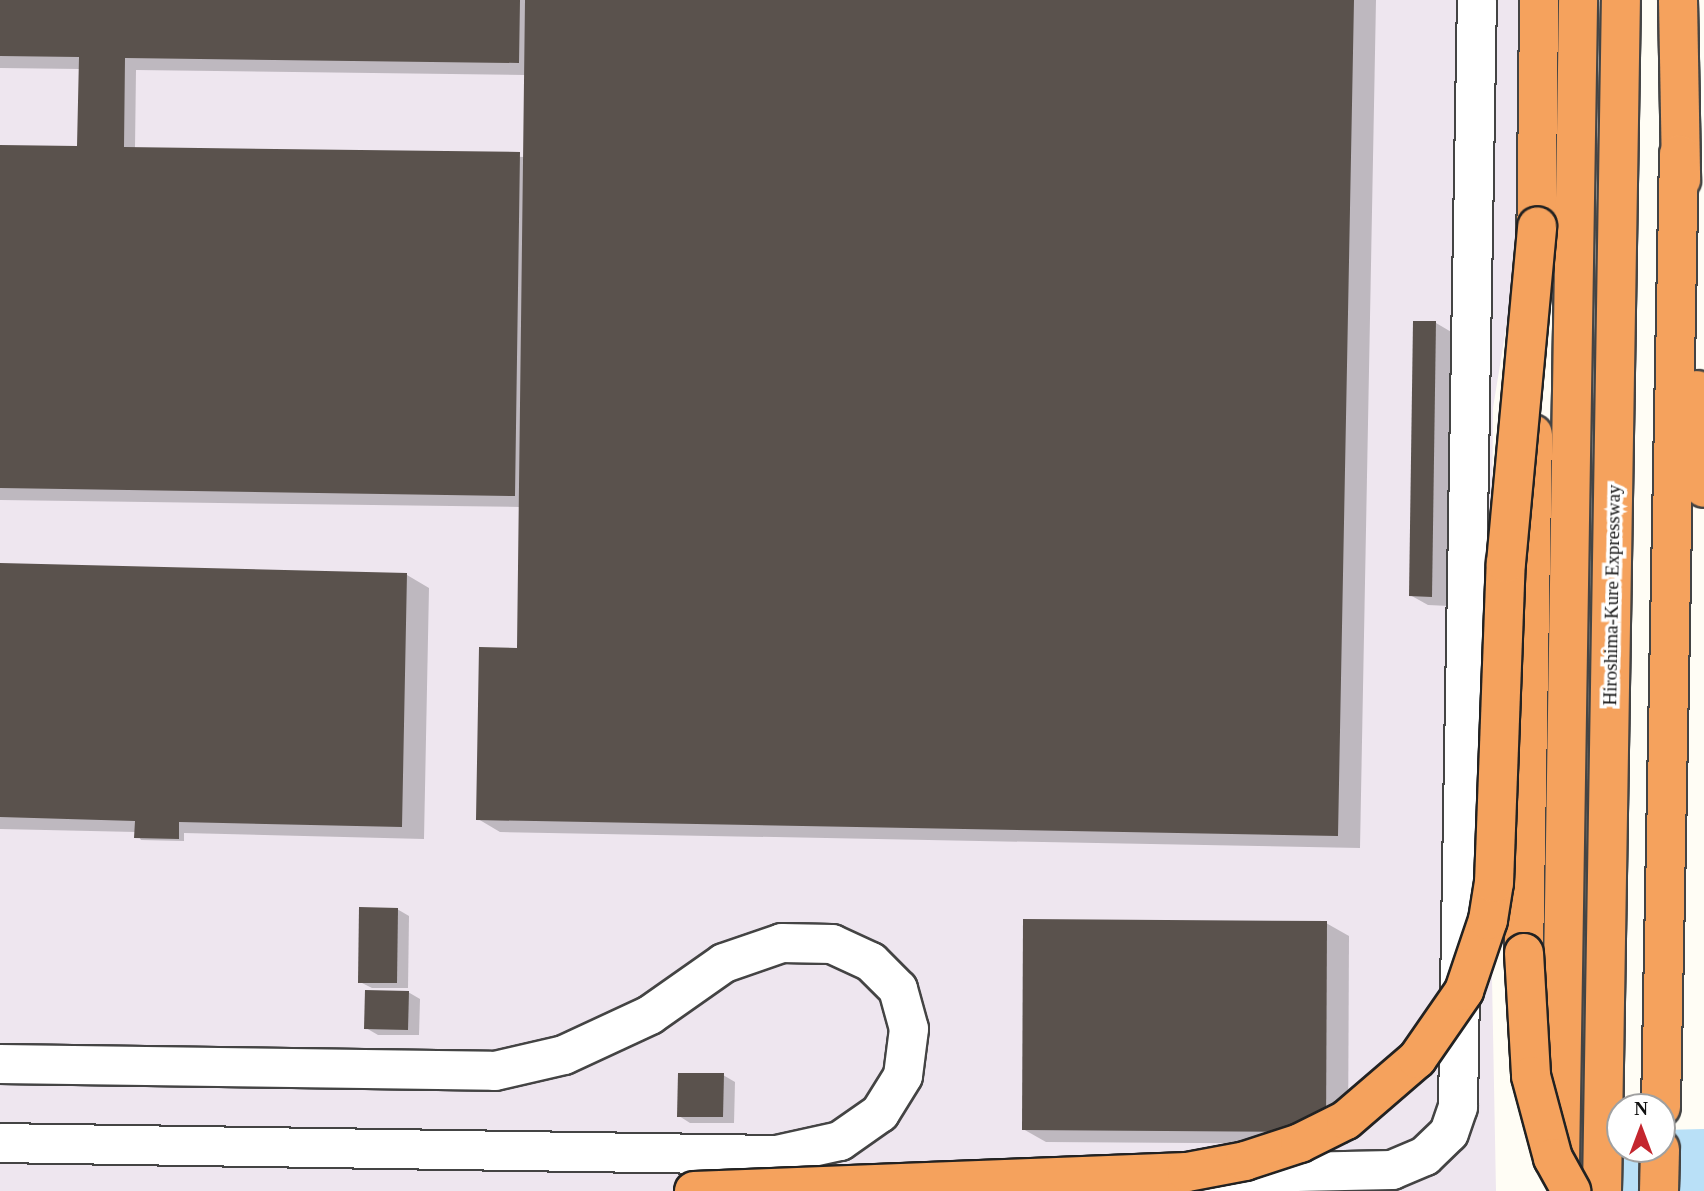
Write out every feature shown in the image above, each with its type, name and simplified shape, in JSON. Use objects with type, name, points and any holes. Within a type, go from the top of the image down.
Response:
[{"type":"highway","points":[[1539,0],[1525,1035],[1539,1119],[1572,1191]]},
{"type":"highway","points":[[1560,1191],[1578,0]]},
{"type":"highway","name":"Hiroshima-Kure Expressway","points":[[1602,1191],[1621,0]]},
{"type":"highway","points":[[1661,1093],[1679,154],[1678,0]]},
{"type":"highway","points":[[1679,154],[1704,488]]},
{"type":"highway","points":[[694,1191],[1187,1172],[1245,1161],[1300,1143],[1346,1119],[1417,1059],[1464,991],[1488,920],[1494,883],[1506,564],[1537,226]]},
{"type":"highway","points":[[1658,1191],[1659,1163]]},
{"type":"lane","points":[[1214,1191],[1250,1173],[1392,1170],[1425,1156],[1448,1133],[1458,1107],[1477,0]]},
{"type":"lane","points":[[0,1064],[495,1070],[564,1055],[650,1015],[724,962],[782,943],[832,944],[870,962],[898,989],[909,1029],[903,1076],[880,1113],[840,1142],[777,1154],[0,1143]]},
{"type":"shaded area","points":[[0,0],[1525,0],[1523,224],[1493,408],[1489,819],[1496,1191],[0,1191]]},
{"type":"water","points":[[1704,1129],[1704,1191],[1576,1191],[1611,1163],[1676,1163],[1676,1130]]},
{"type":"building","points":[[0,0],[520,0],[519,63],[125,58],[124,147],[520,152],[515,496],[0,488],[0,145],[77,146],[79,57],[0,56]]},
{"type":"building","points":[[525,0],[1354,0],[1338,836],[476,820],[479,647],[517,648]]},
{"type":"building","points":[[1413,321],[1436,321],[1432,597],[1409,596]]},
{"type":"building","points":[[0,563],[407,573],[402,827],[179,822],[179,839],[134,838],[135,821],[0,817]]},
{"type":"building","points":[[359,907],[398,908],[397,983],[358,983]]},
{"type":"building","points":[[1023,919],[1327,921],[1326,1132],[1022,1130]]},
{"type":"building","points":[[365,990],[409,991],[408,1030],[364,1029]]},
{"type":"building","points":[[678,1073],[724,1073],[723,1117],[677,1117]]}]
